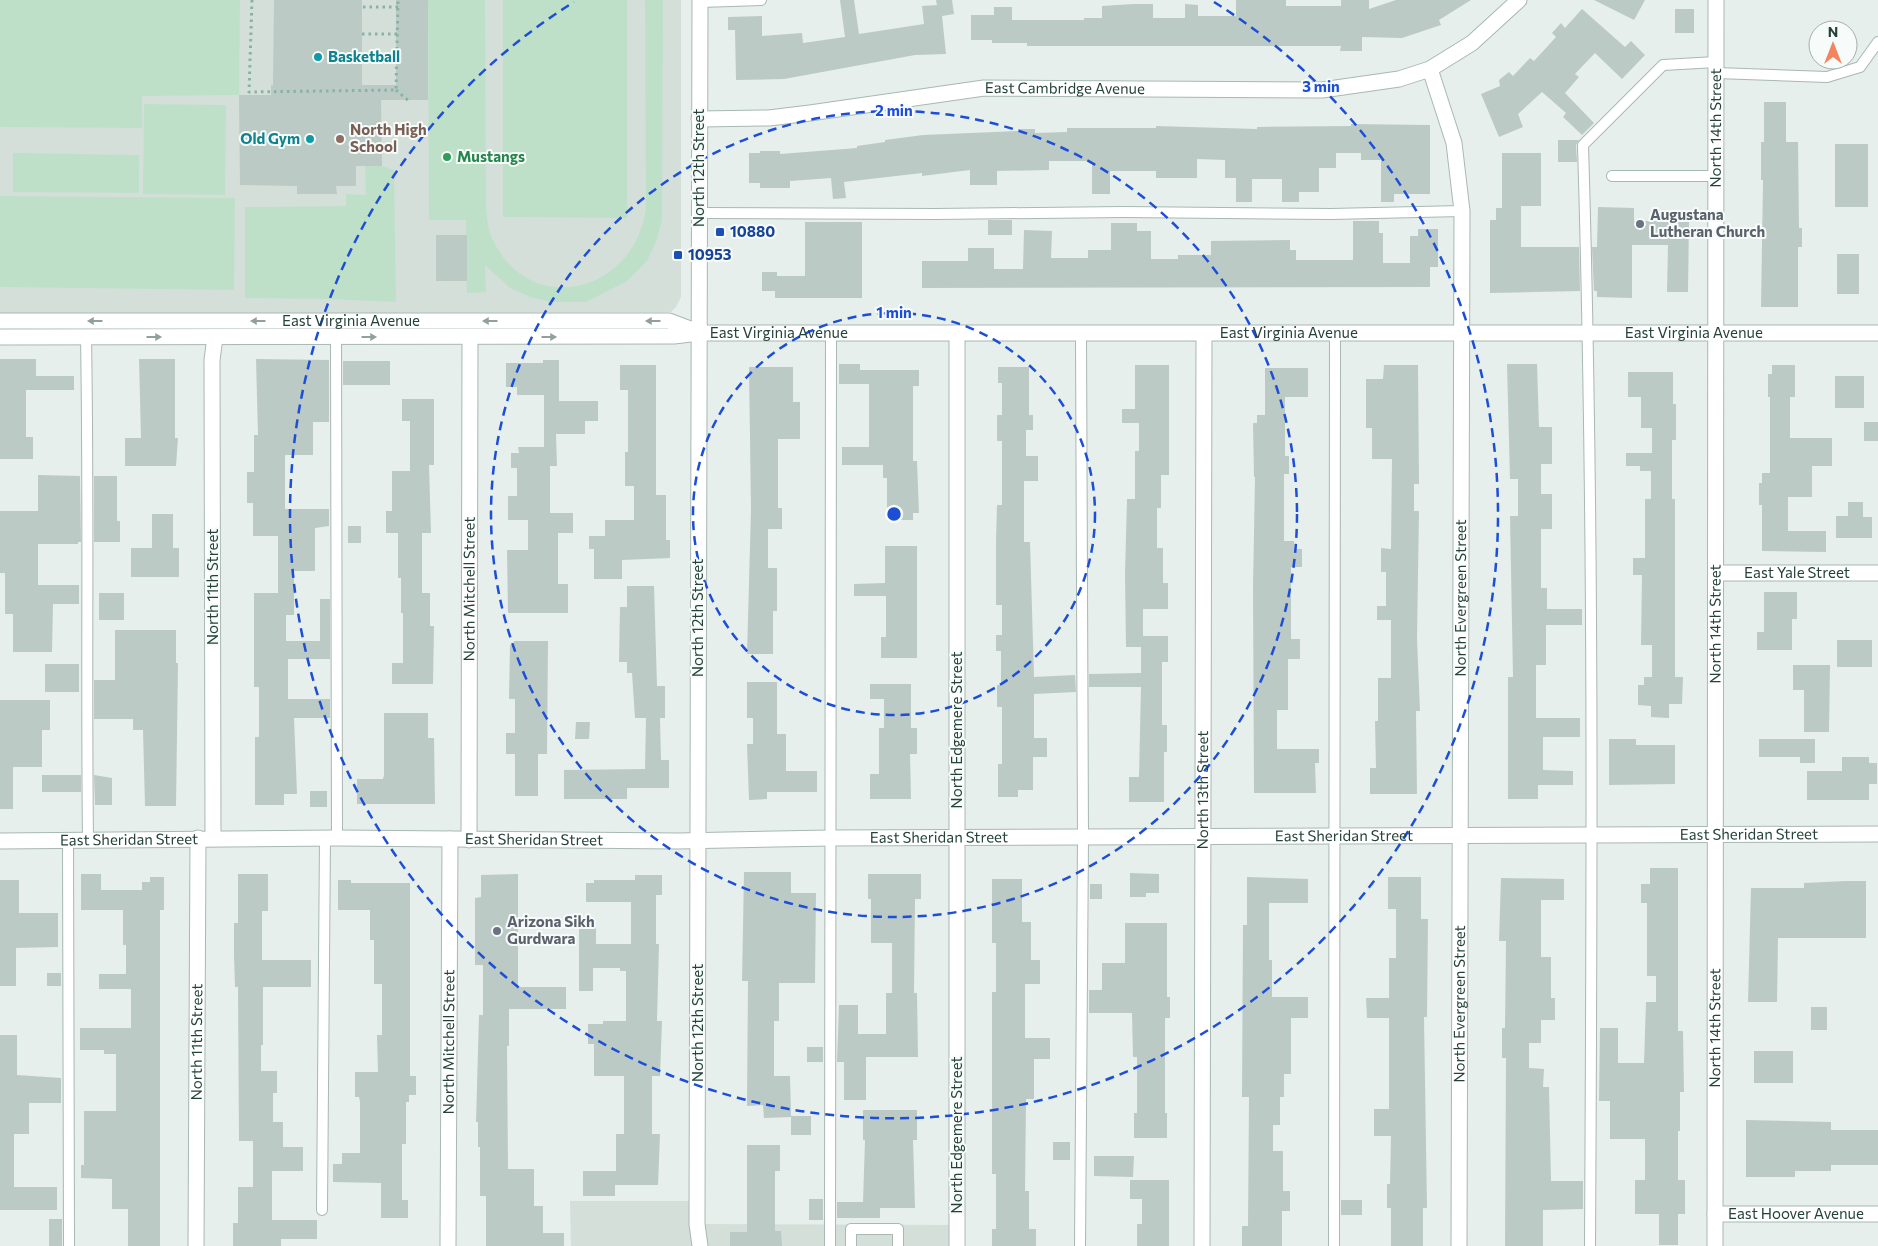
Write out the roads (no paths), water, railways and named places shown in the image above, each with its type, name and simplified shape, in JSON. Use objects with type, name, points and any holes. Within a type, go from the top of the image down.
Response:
[{"type":"street","points":[[1430,69],[1472,43],[1519,0]]},
{"type":"street","name":"North 14th Street","points":[[1715,1246],[1716,0]]},
{"type":"street","name":"North 12th Street","points":[[697,1243],[700,1]]},
{"type":"street","name":"East Cambridge Avenue","points":[[699,119],[769,118],[984,88],[1322,90],[1399,79],[1430,69]]},
{"type":"street","name":"North Evergreen Street","points":[[1430,69],[1454,143],[1462,211],[1459,1246]]},
{"type":"street","name":"East Virginia Avenue","points":[[0,320],[669,321],[699,333]]},
{"type":"street","name":"East Virginia Avenue","points":[[0,337],[674,336],[699,333],[1878,333]]},
{"type":"street","name":"North Edgemere Street","points":[[956,1246],[957,333]]},
{"type":"street","name":"North 13th Street","points":[[1202,1246],[1204,334]]},
{"type":"street","name":"North 11th Street","points":[[196,1246],[206,838],[212,360],[216,337]]},
{"type":"street","name":"North Mitchell Street","points":[[469,840],[470,337]]},
{"type":"street","name":"East Yale Street","points":[[1716,573],[1878,573]]},
{"type":"street","name":"East Sheridan Street","points":[[0,841],[206,838],[698,840],[1878,834]]},
{"type":"street","name":"North Mitchell Street","points":[[448,1246],[450,839]]},
{"type":"street","name":"East Hoover Avenue","points":[[1715,1214],[1878,1214]]},
{"type":"lane","points":[[700,1],[761,0]]},
{"type":"lane","points":[[1590,1246],[1592,836],[1589,334],[1584,145],[1663,66],[1716,68],[1827,77],[1860,67],[1878,42]]},
{"type":"lane","points":[[1612,176],[1716,176]]},
{"type":"lane","points":[[699,212],[1331,214],[1462,211]]},
{"type":"lane","points":[[830,1246],[831,333]]},
{"type":"lane","points":[[1080,1246],[1083,838],[1081,334]]},
{"type":"lane","points":[[1334,1246],[1335,334]]},
{"type":"lane","points":[[86,337],[88,840]]},
{"type":"lane","points":[[322,1210],[331,838],[336,337]]},
{"type":"lane","points":[[68,840],[69,1246]]},
{"type":"lane","points":[[851,1246],[851,1229],[898,1229],[898,1246]]},
{"type":"place","name":"Basketball","points":[[318,57]]},
{"type":"place","name":"Old Gym","points":[[310,139]]},
{"type":"place","name":"North High School","points":[[340,139]]},
{"type":"place","name":"Mustangs","points":[[447,157]]},
{"type":"place","name":"Augustana Lutheran Church","points":[[1640,224]]},
{"type":"place","name":"10880","points":[[720,232]]},
{"type":"place","name":"10953","points":[[678,255]]},
{"type":"place","name":"Arizona Sikh Gurdwara","points":[[497,931]]}]
